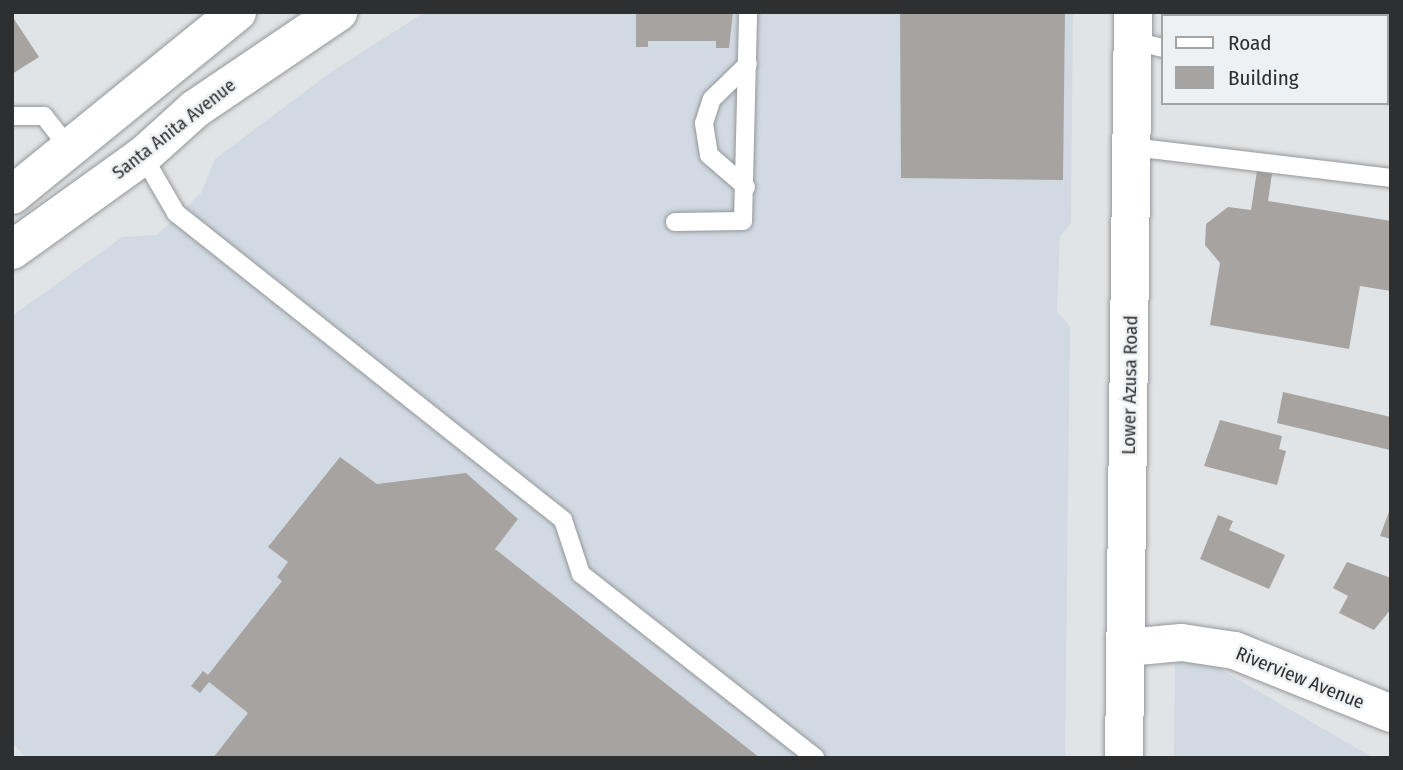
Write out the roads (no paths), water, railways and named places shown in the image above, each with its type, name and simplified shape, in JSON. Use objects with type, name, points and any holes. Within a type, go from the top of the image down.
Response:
[{"type":"main road","name":"Santa Anita Avenue","points":[[12,250],[142,156],[195,109],[338,12]]},
{"type":"main road","points":[[142,156],[154,112],[218,49],[235,14]]},
{"type":"main road","points":[[12,195],[235,14]]},
{"type":"main road","name":"Lower Azusa Road","points":[[1124,758],[1132,147],[1143,34]]},
{"type":"street","name":"Riverview Avenue","points":[[1126,647],[1181,642],[1234,650],[1391,713]]},
{"type":"lane","points":[[675,222],[743,222],[746,187],[748,12]]},
{"type":"lane","points":[[746,187],[709,155],[704,123],[712,99],[748,64]]},
{"type":"lane","points":[[15,114],[44,116],[69,148]]},
{"type":"lane","points":[[1132,147],[1391,178]]},
{"type":"lane","points":[[142,156],[175,212],[563,520],[580,574],[816,758]]}]
